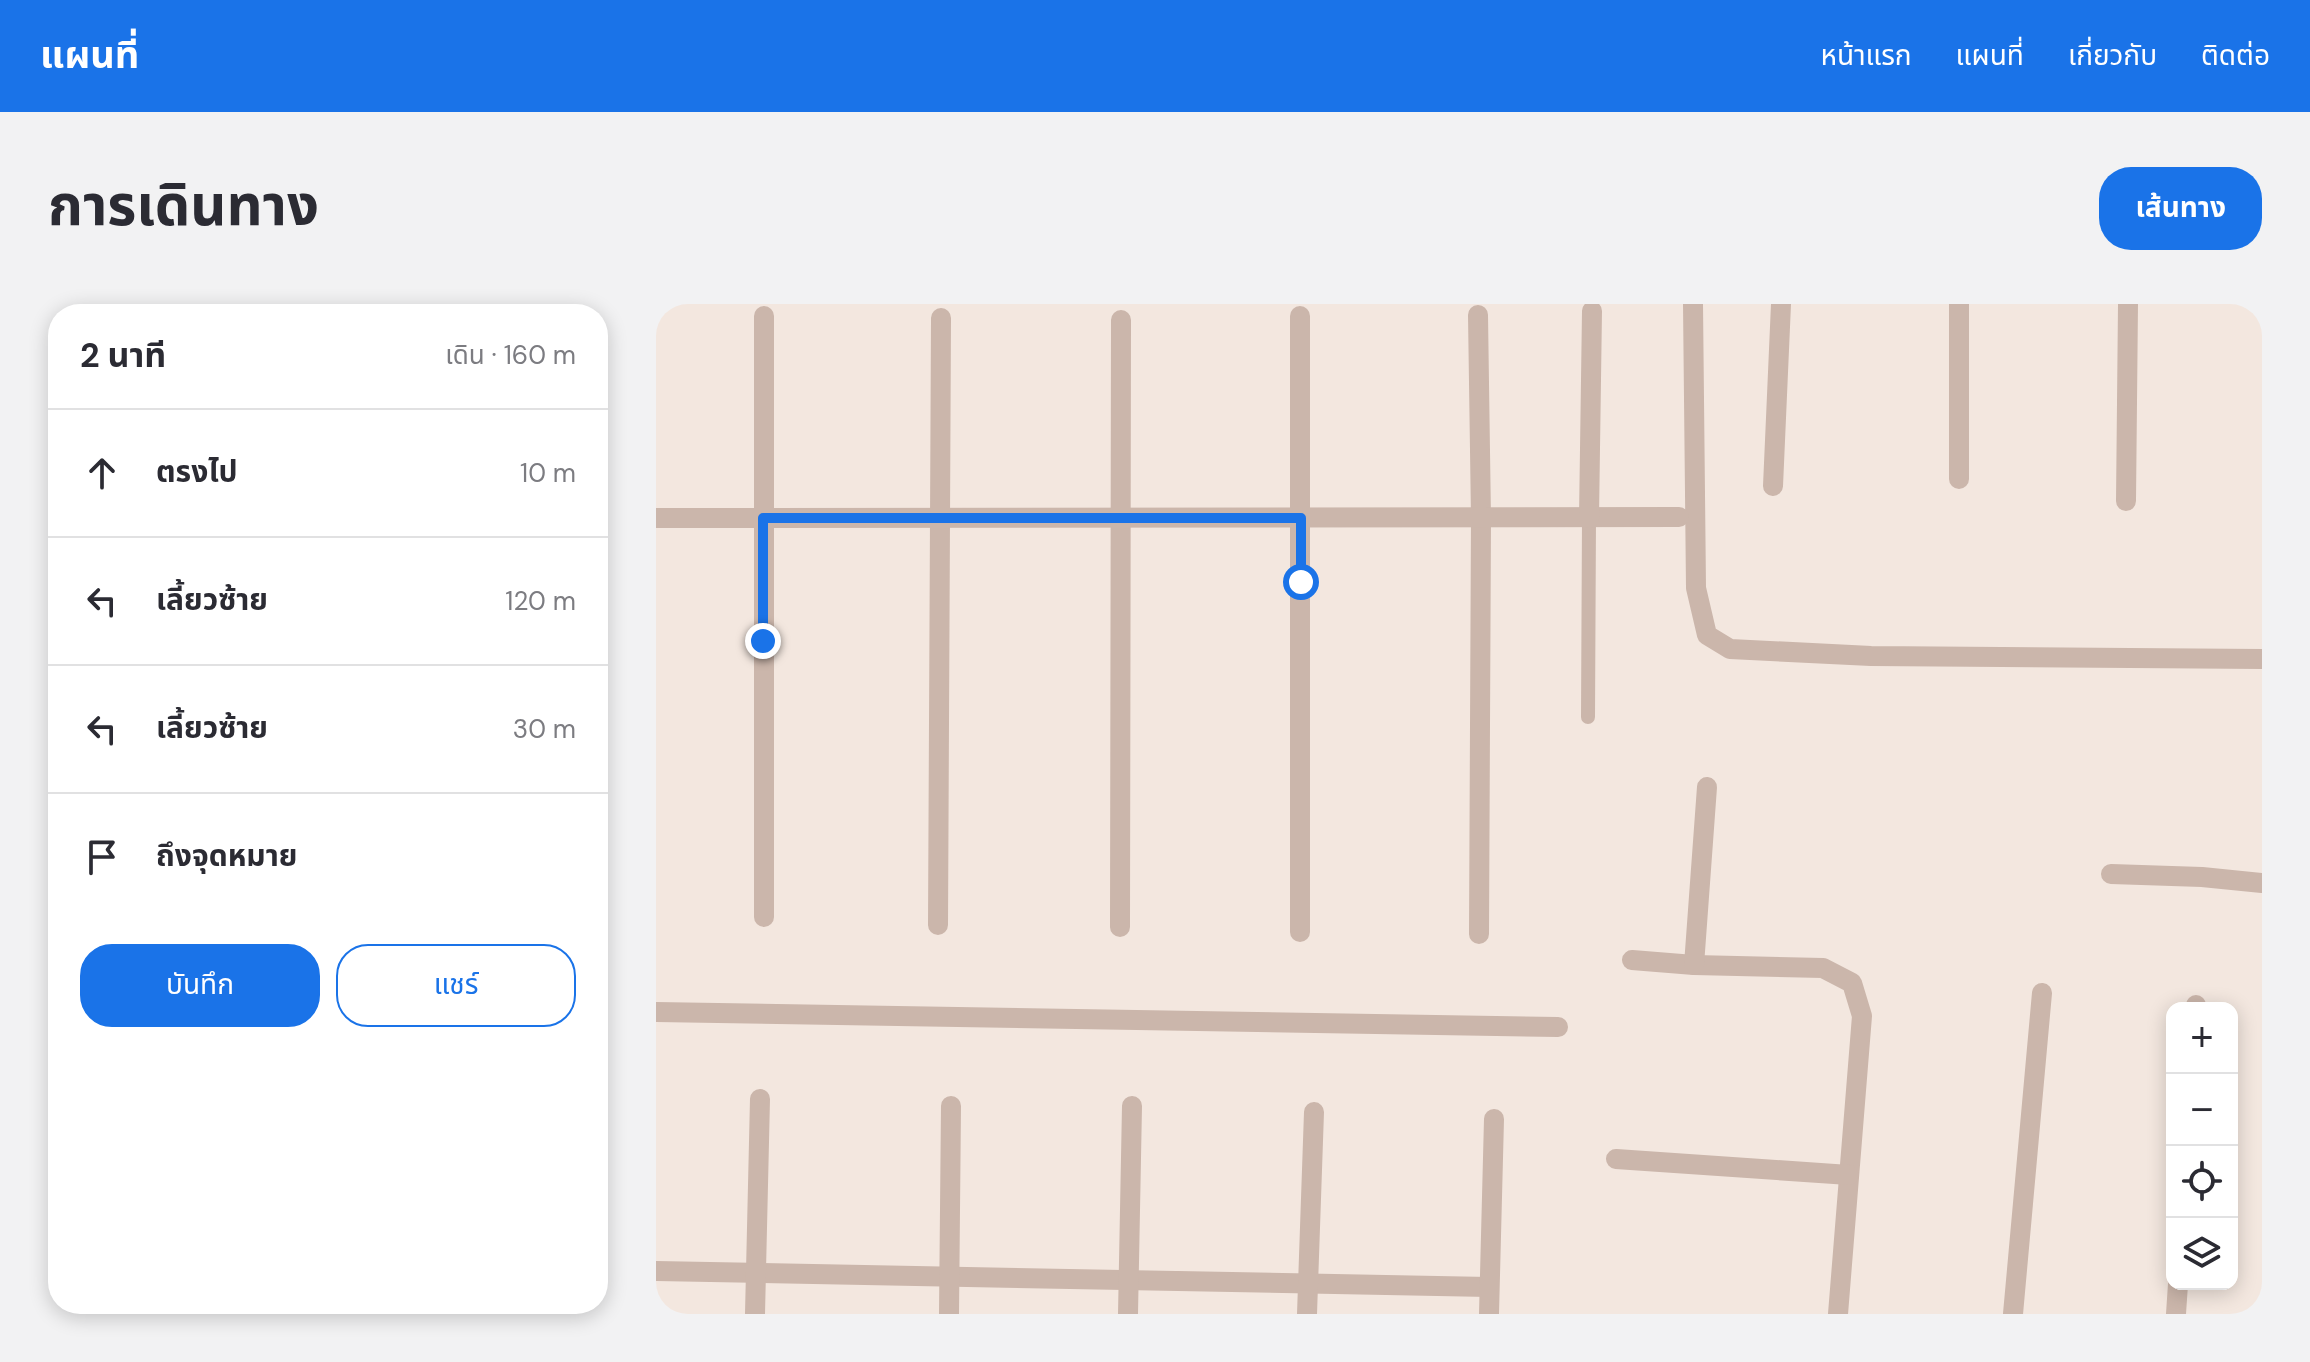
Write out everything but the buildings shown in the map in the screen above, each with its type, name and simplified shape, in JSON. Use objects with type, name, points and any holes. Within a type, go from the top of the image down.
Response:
[{"type":"street","points":[[1693,304],[1696,588],[1707,635],[1718,642],[1730,649],[1871,656],[2262,659]]},
{"type":"street","points":[[1773,486],[1781,304]]},
{"type":"street","points":[[1959,304],[1959,479]]},
{"type":"street","points":[[2126,501],[2128,304]]},
{"type":"street","points":[[1589,518],[1592,311]]},
{"type":"street","points":[[1478,315],[1481,518],[1479,934]]},
{"type":"street","points":[[764,316],[764,917]]},
{"type":"street","points":[[1300,316],[1300,932]]},
{"type":"street","points":[[938,925],[941,318]]},
{"type":"street","points":[[1120,927],[1121,320]]},
{"type":"street","points":[[656,518],[1679,517]]},
{"type":"street","points":[[1694,965],[1707,787]]},
{"type":"street","points":[[2111,874],[2202,877],[2262,883]]},
{"type":"street","points":[[1632,960],[1694,965],[1823,968],[1852,983],[1862,1016],[1838,1314]]},
{"type":"street","points":[[2013,1314],[2042,993]]},
{"type":"street","points":[[656,1012],[1558,1027]]},
{"type":"street","points":[[755,1314],[760,1099]]},
{"type":"street","points":[[949,1314],[951,1106]]},
{"type":"street","points":[[1128,1314],[1132,1106]]},
{"type":"street","points":[[1307,1314],[1314,1112]]},
{"type":"street","points":[[1489,1314],[1494,1119]]},
{"type":"street","points":[[1616,1159],[1849,1175]]},
{"type":"street","points":[[656,1271],[1489,1287]]},
{"type":"street","points":[[2176,1314],[2178,1290]]},
{"type":"lane","points":[[1588,717],[1589,518]]},
{"type":"route","points":[[763,641],[763,518],[1301,518],[1301,582]]}]
